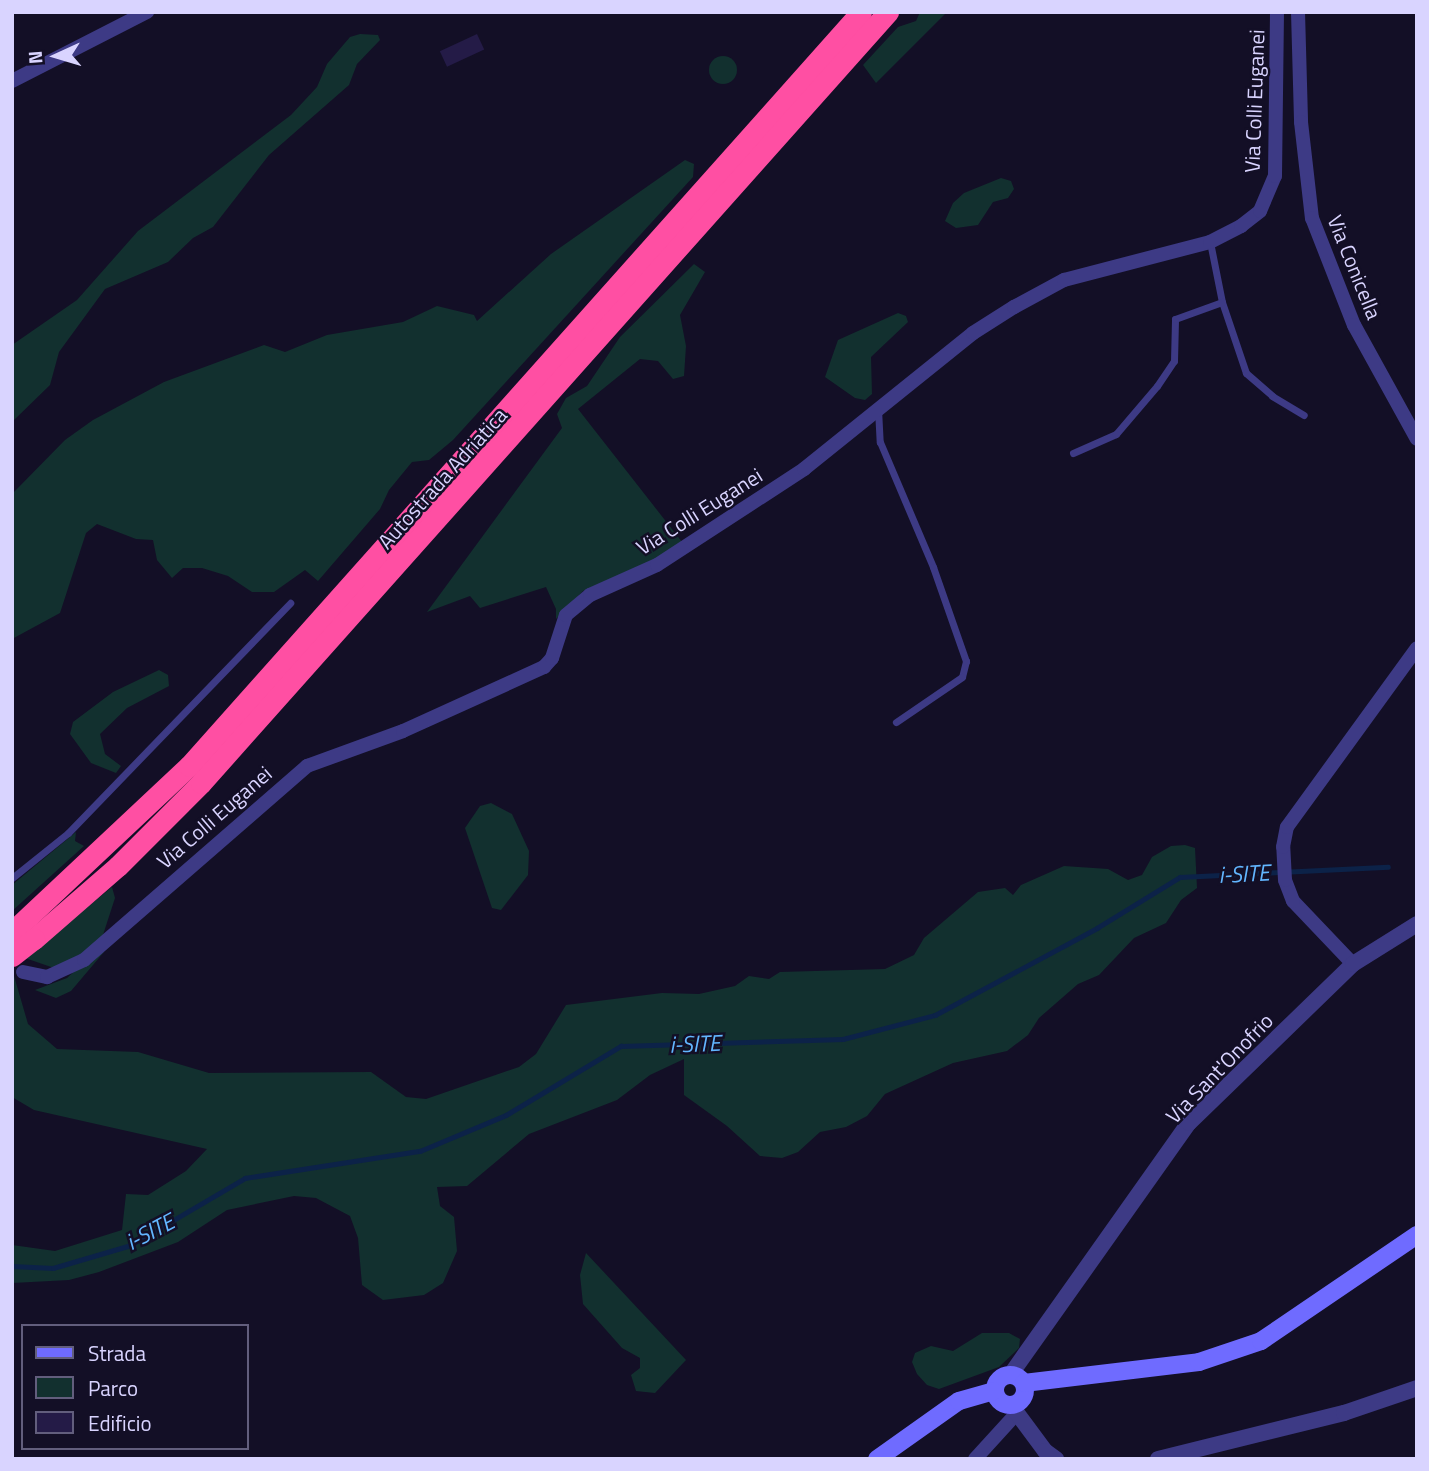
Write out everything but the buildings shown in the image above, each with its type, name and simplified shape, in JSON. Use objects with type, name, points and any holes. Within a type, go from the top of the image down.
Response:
[{"type":"highway","name":"Autostrada Adriatica","points":[[18,964],[23,932],[189,766],[861,12]]},
{"type":"highway","name":"Autostrada Adriatica","points":[[23,932],[118,866],[201,783],[888,12]]},
{"type":"main road","points":[[1017,1379],[1023,1398],[1014,1410],[1002,1404],[994,1391],[997,1381],[1017,1379],[1199,1362],[1261,1341],[1417,1235]]},
{"type":"main road","points":[[877,1459],[959,1401],[994,1391]]},
{"type":"street","points":[[12,81],[147,12]]},
{"type":"street","name":"Via Colli Euganei","points":[[18,964],[47,977],[84,960],[307,766],[403,731],[544,667],[552,658],[566,615],[590,595],[702,538],[804,469],[973,333],[1064,280],[1210,242],[1260,211],[1275,176],[1278,12]]},
{"type":"street","name":"Via Conicella","points":[[1298,12],[1301,122],[1312,218],[1354,325],[1417,439]]},
{"type":"street","points":[[1353,964],[1293,901],[1285,880],[1283,846],[1287,827],[1417,648]]},
{"type":"street","name":"Via Sant'Onofrio","points":[[1017,1379],[1189,1123],[1353,964],[1417,925]]},
{"type":"street","points":[[1158,1459],[1344,1413],[1417,1388]]},
{"type":"street","points":[[975,1459],[1014,1410],[1056,1459]]},
{"type":"lane","points":[[1210,242],[1222,302],[1246,373],[1272,396],[1304,415]]},
{"type":"lane","points":[[1073,453],[1116,434],[1157,386],[1174,361],[1175,319],[1222,302]]},
{"type":"lane","points":[[877,408],[880,442],[933,567],[966,661],[962,677],[896,722]]},
{"type":"lane","points":[[12,878],[68,833],[290,603]]},
{"type":"green space","points":[[920,12],[947,12],[876,83],[863,65],[898,27],[916,21]]},
{"type":"green space","points":[[360,34],[378,35],[380,40],[357,64],[349,85],[269,155],[213,227],[193,238],[168,262],[105,289],[59,352],[50,385],[12,422],[12,345],[77,300],[138,231],[291,115],[317,87],[327,64],[350,37]]},
{"type":"green space","points":[[723,56],[733,60],[737,70],[733,80],[723,84],[713,80],[709,70],[713,60]]},
{"type":"green space","points":[[685,160],[694,164],[693,177],[453,440],[429,460],[412,462],[389,490],[380,509],[318,581],[305,570],[274,592],[252,592],[228,576],[202,568],[183,568],[172,578],[157,560],[153,540],[136,539],[97,524],[86,533],[60,613],[12,639],[12,494],[65,440],[93,420],[164,382],[264,345],[285,352],[327,335],[403,322],[437,306],[474,315],[477,321],[551,254]]},
{"type":"green space","points":[[1001,178],[1011,181],[1014,189],[1008,198],[993,202],[978,225],[956,228],[945,221],[953,203],[964,193]]},
{"type":"green space","points":[[694,264],[705,272],[680,315],[686,346],[684,376],[673,379],[658,361],[640,359],[578,409],[686,547],[583,591],[556,619],[556,609],[546,587],[480,608],[470,596],[427,612],[562,428],[557,414],[566,398],[587,386],[620,337]]},
{"type":"green space","points":[[898,313],[906,316],[908,322],[871,357],[872,394],[865,400],[855,398],[825,377],[838,340]]},
{"type":"green space","points":[[159,670],[168,675],[169,686],[127,708],[100,734],[105,754],[121,766],[116,773],[91,763],[70,734],[73,722],[113,692]]},
{"type":"green space","points":[[491,803],[512,814],[529,851],[528,875],[501,910],[492,908],[465,828],[480,806]]},
{"type":"green space","points":[[76,832],[75,841],[84,846],[12,911],[12,885]]},
{"type":"green space","points":[[1185,845],[1195,848],[1197,888],[1181,900],[1166,923],[1134,938],[1099,975],[1078,984],[1039,1018],[1028,1035],[1007,1051],[953,1063],[885,1094],[867,1116],[846,1127],[820,1132],[798,1152],[782,1158],[760,1156],[727,1126],[684,1095],[684,1059],[650,1075],[617,1100],[529,1134],[467,1186],[437,1187],[440,1206],[454,1217],[457,1251],[443,1283],[424,1295],[383,1300],[362,1285],[358,1238],[350,1216],[316,1198],[294,1196],[227,1210],[178,1242],[99,1272],[69,1280],[12,1283],[12,1245],[55,1251],[122,1230],[126,1194],[148,1195],[186,1171],[207,1149],[34,1110],[12,1097],[12,969],[28,1024],[57,1049],[138,1052],[209,1073],[371,1072],[406,1097],[426,1099],[519,1067],[536,1054],[566,1005],[662,993],[699,994],[735,986],[749,976],[769,979],[780,972],[885,969],[914,955],[924,938],[978,892],[1005,888],[1013,895],[1021,885],[1064,866],[1108,869],[1128,880],[1142,875],[1152,857],[1171,846]]},
{"type":"green space","points":[[112,887],[115,898],[102,938],[80,957],[54,968],[25,958]]},
{"type":"green space","points":[[105,943],[104,952],[71,991],[56,998],[35,990],[67,978]]},
{"type":"green space","points":[[586,1253],[686,1360],[655,1393],[636,1391],[631,1375],[640,1368],[640,1358],[622,1348],[583,1304],[580,1275]]},
{"type":"green space","points":[[982,1333],[1009,1333],[1020,1339],[1019,1348],[999,1367],[939,1389],[927,1385],[917,1374],[912,1362],[915,1353],[931,1346],[953,1351]]},
{"type":"waterway","name":"i-SITE","points":[[12,1266],[53,1268],[131,1245],[245,1178],[420,1151],[506,1115],[621,1046],[843,1039],[935,1015],[1097,928],[1180,877],[1388,867]]}]
